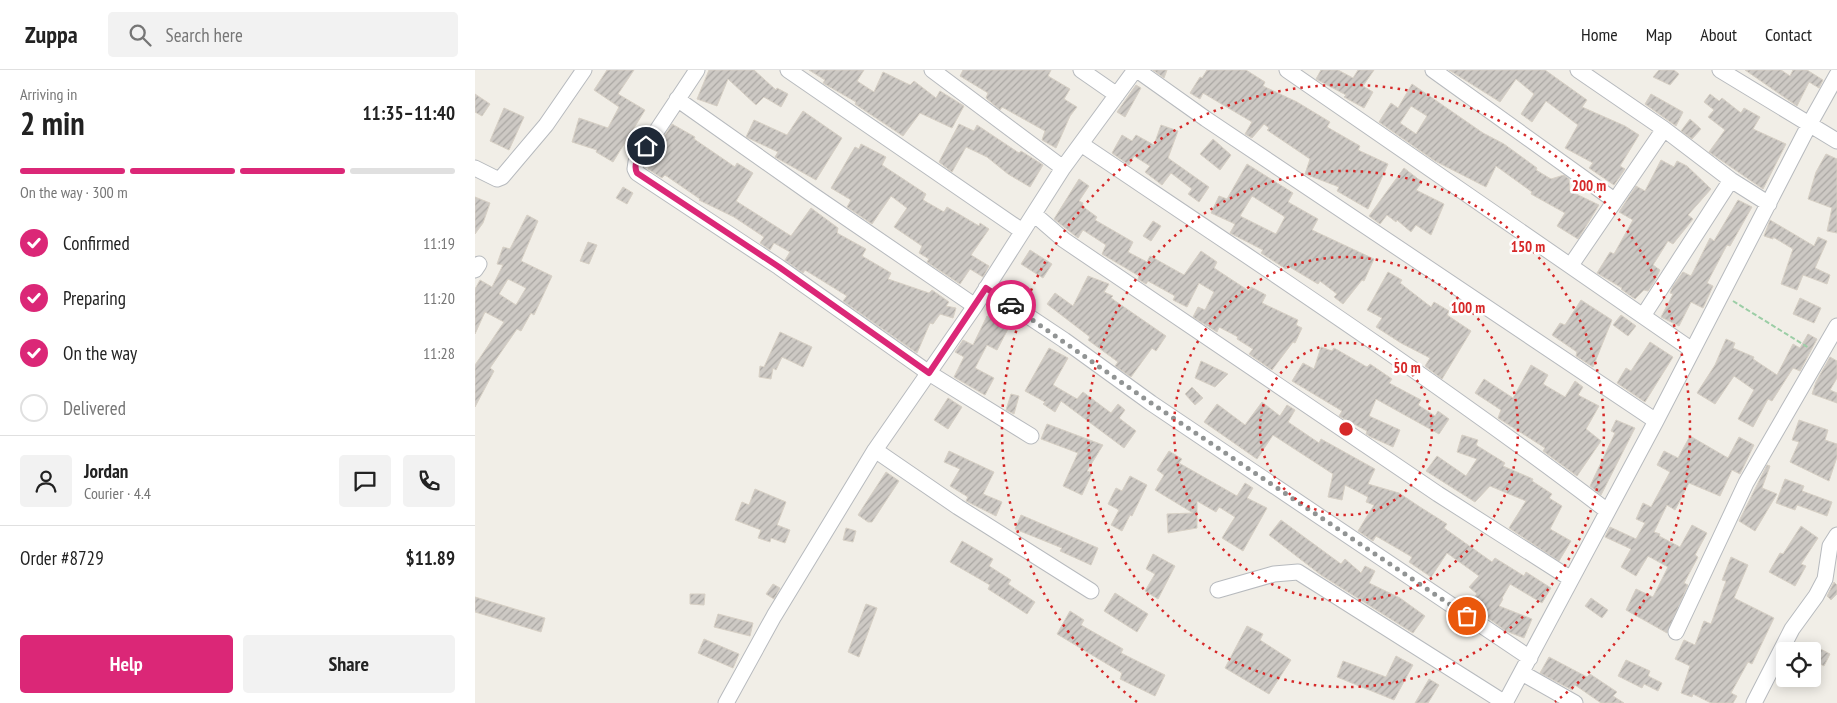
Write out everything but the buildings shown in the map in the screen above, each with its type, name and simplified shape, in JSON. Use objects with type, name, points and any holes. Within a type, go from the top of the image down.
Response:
[{"type":"street","points":[[475,168],[497,179],[502,177],[546,125],[584,70]]},
{"type":"street","points":[[697,70],[636,162],[635,169],[637,173],[779,267],[929,373],[1031,436]]},
{"type":"street","points":[[788,70],[1022,231]]},
{"type":"street","points":[[932,70],[1063,168]]},
{"type":"street","points":[[1081,70],[1117,95]]},
{"type":"street","points":[[726,703],[774,616],[875,450],[975,306],[1063,168],[1136,70],[1206,119],[1657,421]]},
{"type":"street","points":[[1287,70],[1692,350]]},
{"type":"street","points":[[1433,70],[1614,200]]},
{"type":"street","points":[[1577,70],[1664,130],[1731,180],[1769,204]]},
{"type":"street","points":[[1720,70],[1837,141]]},
{"type":"street","points":[[1218,590],[1274,574],[1298,572],[1505,703],[1607,510],[1657,421],[1809,125],[1837,75]]},
{"type":"street","points":[[677,99],[975,306]]},
{"type":"street","points":[[1571,265],[1664,130]]},
{"type":"street","points":[[1081,144],[1404,363],[1514,440],[1607,510]]},
{"type":"street","points":[[1643,316],[1731,180]]},
{"type":"street","points":[[1034,214],[1064,240],[1430,489],[1571,579]]},
{"type":"street","points":[[986,288],[1064,340],[1167,414],[1530,658]]},
{"type":"street","points":[[1676,632],[1746,484],[1837,326]]},
{"type":"street","points":[[875,450],[958,507],[1091,591]]},
{"type":"street","points":[[1754,703],[1792,629],[1825,580],[1830,546],[1837,535]]},
{"type":"street","points":[[1522,673],[1575,703]]},
{"type":"path","points":[[1722,294],[1820,355]]},
{"type":"way so far","points":[[1011,305],[1064,340],[1151,403],[1467,616]]},
{"type":"route","points":[[646,146],[636,162],[635,169],[637,173],[779,267],[929,373],[986,288],[1011,305]]}]
